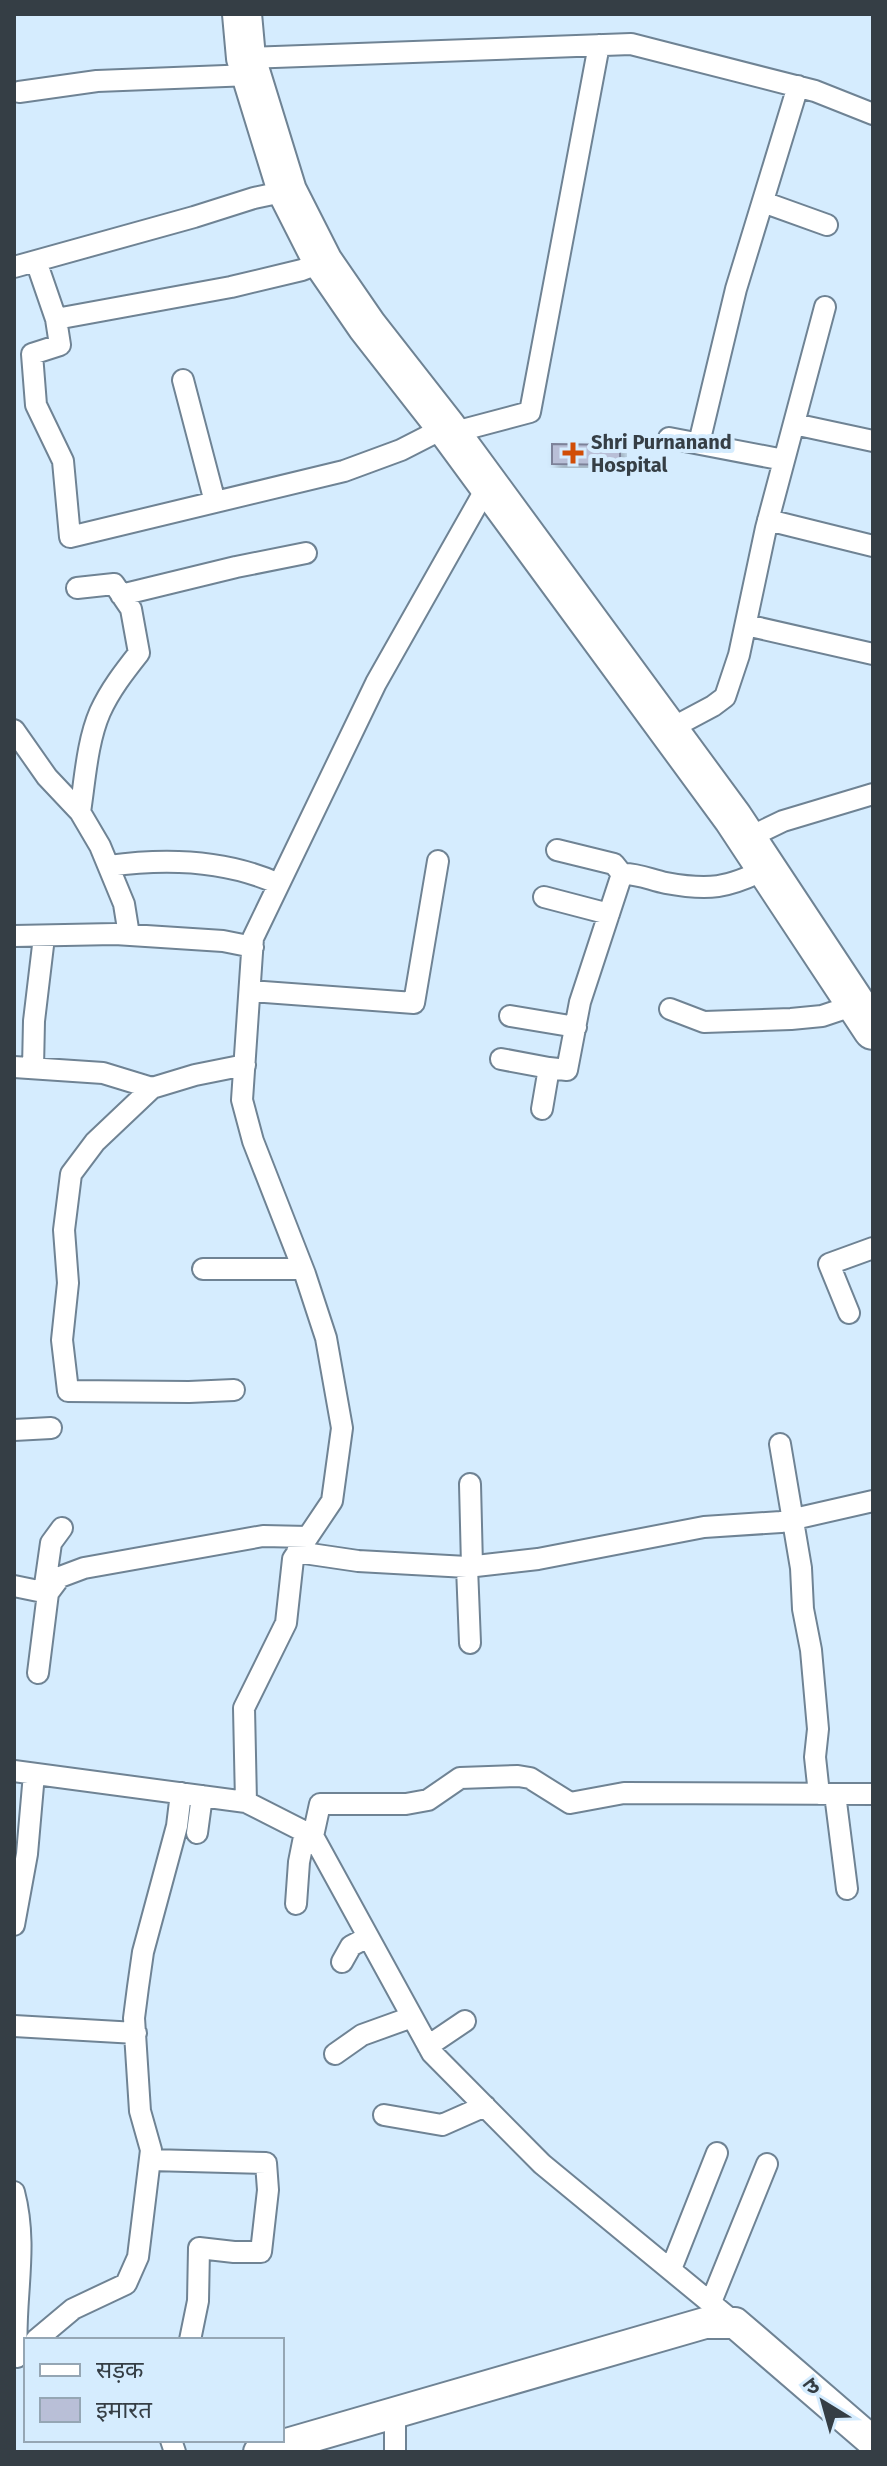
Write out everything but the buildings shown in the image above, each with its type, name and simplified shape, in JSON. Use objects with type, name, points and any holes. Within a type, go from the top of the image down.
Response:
[{"type":"highway","points":[[242,14],[248,66],[287,191],[323,262],[367,326],[448,430],[668,730],[867,1011]]},
{"type":"main road","points":[[259,2452],[705,2323],[735,2323],[873,2442]]},
{"type":"street","points":[[19,92],[248,66],[631,44],[798,86],[873,114]]},
{"type":"street","points":[[36,261],[56,319],[60,345],[32,354],[36,405],[63,461],[70,537],[344,471],[448,430],[530,412],[599,45]]},
{"type":"street","points":[[699,443],[723,335],[798,86]]},
{"type":"street","points":[[14,267],[287,191]]},
{"type":"street","points":[[763,202],[827,225]]},
{"type":"street","points":[[56,319],[231,287],[323,262]]},
{"type":"street","points":[[668,730],[725,697],[739,655],[768,520],[825,307]]},
{"type":"street","points":[[183,380],[215,502]]},
{"type":"street","points":[[794,424],[873,441]]},
{"type":"street","points":[[669,438],[784,460]]},
{"type":"street","points":[[246,1802],[244,1708],[286,1623],[293,1559],[332,1501],[342,1428],[326,1338],[303,1269],[253,1141],[242,1100],[253,938],[376,683],[488,485]]},
{"type":"street","points":[[768,520],[873,546]]},
{"type":"street","points":[[121,595],[306,553]]},
{"type":"street","points":[[77,588],[114,584],[131,609],[139,653],[117,679],[99,714],[87,762],[80,812]]},
{"type":"street","points":[[746,625],[873,654]]},
{"type":"street","points":[[14,730],[47,777],[80,812],[109,866],[124,904],[129,935]]},
{"type":"street","points":[[622,874],[631,873],[667,883],[708,888],[735,884],[783,821],[873,794]]},
{"type":"street","points":[[557,850],[614,864],[622,874]]},
{"type":"street","points":[[109,866],[160,861],[222,866],[255,873],[279,884]]},
{"type":"street","points":[[250,991],[414,1003],[438,861]]},
{"type":"street","points":[[501,1059],[567,1070],[580,1002],[622,874]]},
{"type":"street","points":[[544,897],[609,914]]},
{"type":"street","points":[[14,936],[129,935],[223,941],[253,947]]},
{"type":"street","points":[[44,937],[23,1067],[103,1073],[152,1088]]},
{"type":"street","points":[[670,1009],[704,1022],[867,1011]]},
{"type":"street","points":[[510,1016],[576,1027]]},
{"type":"street","points":[[234,1390],[68,1391],[62,1340],[68,1283],[64,1230],[71,1174],[95,1142],[152,1088],[245,1065]]},
{"type":"street","points":[[542,1109],[549,1068]]},
{"type":"street","points":[[849,1313],[829,1264],[873,1248]]},
{"type":"street","points":[[203,1269],[303,1269]]},
{"type":"street","points":[[14,1430],[51,1428]]},
{"type":"street","points":[[780,1444],[811,1650],[818,1729],[815,1757],[827,1794],[847,1889]]},
{"type":"street","points":[[470,1484],[470,1643]]},
{"type":"street","points":[[46,1593],[60,1577],[84,1568],[263,1536],[303,1544],[358,1561],[470,1566],[538,1559],[704,1527],[781,1522],[873,1501]]},
{"type":"street","points":[[38,1673],[51,1543],[62,1528]]},
{"type":"street","points":[[14,1586],[46,1593]]},
{"type":"street","points":[[14,1925],[27,1854],[24,1772],[246,1802],[309,1834],[454,2087],[485,2106],[542,2164],[735,2323]]},
{"type":"street","points":[[296,1904],[299,1862],[320,1804],[406,1804],[428,1800],[460,1778],[530,1778],[570,1803],[624,1793],[873,1794]]},
{"type":"street","points":[[38,2338],[73,2309],[126,2284],[138,2257],[151,2150],[140,2111],[134,2018],[143,1952],[177,1826],[181,1793]]},
{"type":"street","points":[[197,1833],[202,1796]]},
{"type":"street","points":[[342,1962],[351,1946],[368,1937]]},
{"type":"street","points":[[335,2054],[362,2035],[412,2017]]},
{"type":"street","points":[[428,2046],[465,2021]]},
{"type":"street","points":[[14,2026],[136,2033]]},
{"type":"street","points":[[384,2115],[442,2125],[485,2106]]},
{"type":"street","points":[[671,2269],[717,2153]]},
{"type":"street","points":[[150,2160],[266,2163],[268,2190],[261,2252],[199,2248],[198,2301],[190,2338]]},
{"type":"street","points":[[711,2302],[767,2164]]},
{"type":"street","points":[[14,2192],[21,2218],[21,2269],[15,2329],[19,2355]]},
{"type":"street","points":[[395,2414],[395,2452]]},
{"type":"place","name":"Shri Purnanand Hospital","points":[[573,453]]}]
